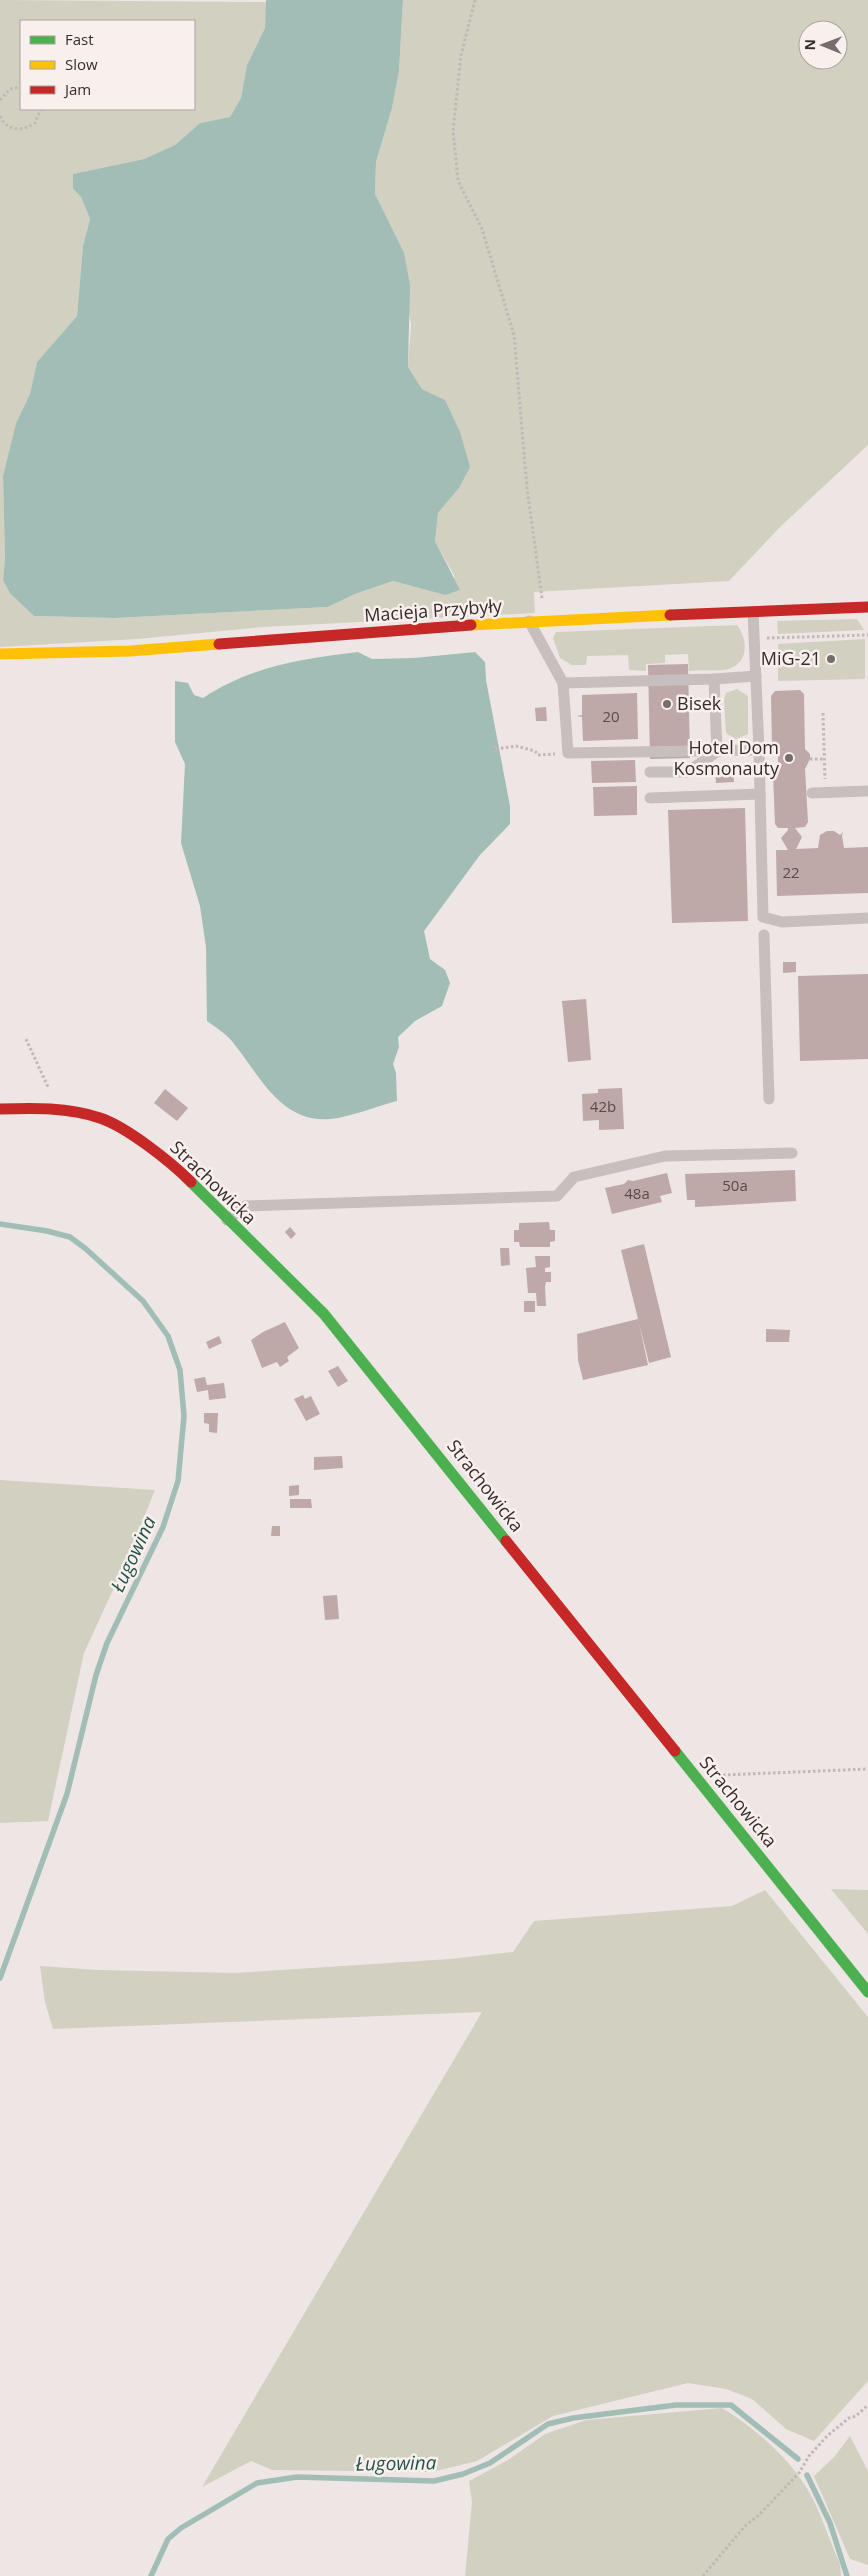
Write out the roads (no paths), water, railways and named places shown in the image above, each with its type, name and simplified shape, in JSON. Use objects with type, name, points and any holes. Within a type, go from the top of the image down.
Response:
[{"type":"street","name":"Macieja Przybyły","points":[[0,654],[130,651],[529,621],[868,606]]},
{"type":"street","name":"Strachowicka","points":[[0,1109],[52,1110],[100,1118],[135,1138],[173,1164],[227,1220],[324,1314],[868,1992]]},
{"type":"lane","points":[[753,610],[764,917],[782,922],[868,918]]},
{"type":"lane","points":[[529,621],[563,683],[568,753],[759,750]]},
{"type":"lane","points":[[563,683],[756,676]]},
{"type":"lane","points":[[714,679],[717,752]]},
{"type":"lane","points":[[650,772],[687,772],[717,752]]},
{"type":"lane","points":[[812,793],[868,791]]},
{"type":"lane","points":[[650,798],[760,794]]},
{"type":"lane","points":[[764,935],[769,1099]]},
{"type":"lane","points":[[227,1220],[245,1206],[557,1196],[574,1177],[664,1156],[792,1153]]},
{"type":"water","points":[[266,0],[403,0],[399,71],[392,108],[376,162],[375,194],[404,253],[410,285],[408,367],[422,389],[445,400],[460,432],[470,467],[459,488],[438,513],[435,541],[460,590],[445,595],[393,581],[355,594],[328,607],[115,618],[34,616],[10,593],[3,580],[5,558],[3,476],[16,423],[30,394],[37,362],[77,316],[83,246],[90,219],[81,197],[73,189],[73,174],[144,159],[175,145],[200,123],[230,117],[241,98],[247,65],[265,28]]},
{"type":"water","points":[[358,652],[372,659],[414,658],[475,652],[485,662],[486,680],[510,806],[510,824],[480,855],[424,931],[430,959],[445,970],[450,983],[442,1006],[415,1021],[398,1037],[399,1047],[393,1064],[396,1073],[397,1101],[338,1118],[318,1119],[301,1115],[287,1107],[274,1096],[231,1040],[207,1021],[206,947],[200,906],[181,843],[185,764],[175,742],[175,681],[188,683],[194,695],[203,698],[221,687],[259,671],[297,661]]},
{"type":"waterway","name":"Ługowina","points":[[0,1224],[47,1231],[70,1237],[86,1249],[143,1301],[168,1336],[180,1370],[184,1416],[178,1481],[163,1527],[107,1643],[96,1675],[67,1794],[0,1978]]},
{"type":"waterway","name":"Ługowina","points":[[151,2576],[168,2539],[181,2528],[257,2483],[297,2477],[434,2481],[463,2474],[490,2463],[548,2424],[573,2418],[676,2405],[731,2405],[798,2459]]},
{"type":"waterway","name":"Ługowina","points":[[807,2475],[830,2523],[847,2576]]},
{"type":"place","name":"MiG-21","points":[[831,659]]},
{"type":"place","name":"Bisek","points":[[667,704]]},
{"type":"place","name":"Hotel Dom Kosmonauty","points":[[789,758]]}]
